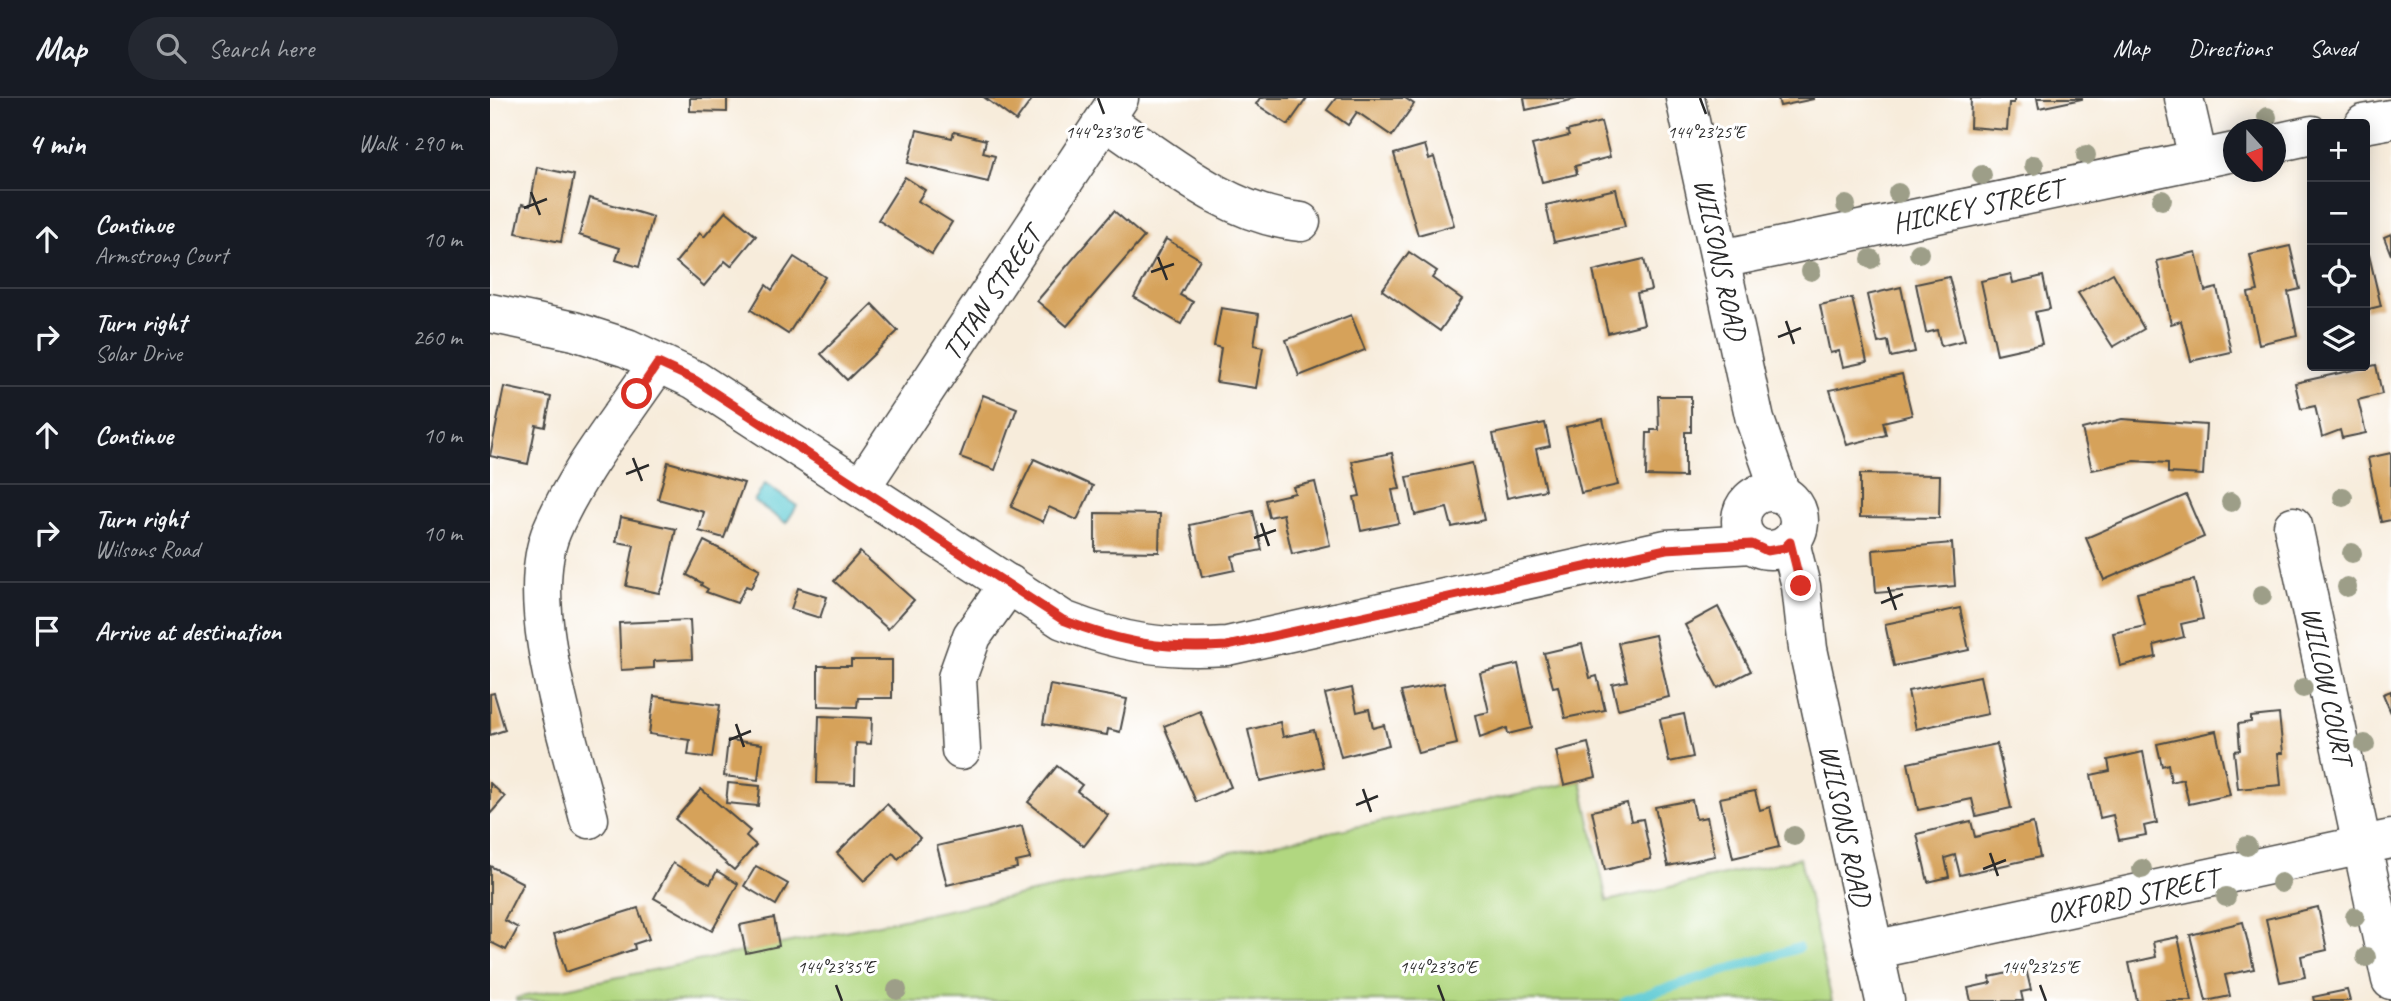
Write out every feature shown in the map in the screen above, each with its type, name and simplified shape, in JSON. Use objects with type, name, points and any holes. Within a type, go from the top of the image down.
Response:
[{"type":"street","name":"WILSONS ROAD","points":[[1685,98],[1755,420],[1762,524],[1784,592],[1808,649],[1885,1001]]},
{"type":"street","points":[[2184,98],[2216,155]]},
{"type":"street","points":[[1113,110],[1239,208],[1271,219],[1301,222]]},
{"type":"street","name":"TITAN STREET","points":[[861,487],[1113,110]]},
{"type":"street","points":[[2370,123],[2391,119]]},
{"type":"street","points":[[2286,141],[2307,136]]},
{"type":"street","name":"HICKEY STREET","points":[[1721,258],[2216,155]]},
{"type":"street","points":[[490,313],[574,331],[627,348],[695,380],[1063,620],[1105,636],[1153,647],[1186,649],[1227,646],[1666,549],[1762,524]]},
{"type":"street","points":[[589,818],[549,653],[542,602],[542,565],[552,530],[581,478],[658,363]]},
{"type":"street","name":"WILLOW COURT","points":[[2293,526],[2376,842],[2391,980]]},
{"type":"street","points":[[961,750],[957,678],[972,636],[1009,584]]},
{"type":"street","name":"OXFORD STREET","points":[[1873,950],[2376,842]]},
{"type":"green space","points":[[1581,781],[1607,901],[1800,858],[1832,1001],[516,1001],[516,998]]},
{"type":"water","points":[[765,484],[797,506],[786,523],[754,501]]},
{"type":"building","points":[[690,98],[727,98],[727,112],[690,111]]},
{"type":"building","points":[[985,98],[1033,98],[1016,121]]},
{"type":"building","points":[[1260,98],[1307,98],[1288,125],[1256,104]]},
{"type":"building","points":[[1336,98],[1405,98],[1414,104],[1392,136],[1357,112],[1348,125],[1327,110]]},
{"type":"building","points":[[1524,98],[1576,98],[1576,99],[1526,110]]},
{"type":"building","points":[[1778,98],[1814,98],[1814,99],[1780,106]]},
{"type":"building","points":[[1971,98],[2014,98],[2014,103],[2009,103],[2007,130],[1970,127]]},
{"type":"building","points":[[2037,98],[2082,98],[2082,99],[2039,108]]},
{"type":"building","points":[[1601,122],[1610,157],[1575,166],[1577,174],[1542,182],[1532,145],[1569,136],[1567,131]]},
{"type":"building","points":[[917,130],[952,138],[954,132],[986,140],[983,153],[995,156],[988,182],[908,163]]},
{"type":"building","points":[[1425,145],[1429,159],[1434,157],[1454,225],[1418,235],[1394,154]]},
{"type":"building","points":[[537,167],[574,175],[561,242],[516,233],[522,204],[530,206]]},
{"type":"building","points":[[905,177],[925,190],[918,201],[952,222],[932,254],[878,220]]},
{"type":"building","points":[[1616,189],[1625,227],[1554,242],[1546,205]]},
{"type":"building","points":[[590,198],[653,217],[639,267],[616,260],[620,248],[579,235]]},
{"type":"building","points":[[726,211],[756,236],[731,266],[725,261],[704,286],[676,262],[700,233],[704,237]]},
{"type":"building","points":[[1114,211],[1144,237],[1067,326],[1037,301]]},
{"type":"building","points":[[2391,234],[2391,255],[2384,237]]},
{"type":"building","points":[[1166,239],[1200,259],[1180,295],[1193,302],[1181,324],[1134,297]]},
{"type":"building","points":[[2290,246],[2300,289],[2288,292],[2297,335],[2259,344],[2248,293],[2258,291],[2250,255]]},
{"type":"building","points":[[1409,252],[1437,271],[1432,278],[1462,299],[1440,331],[1382,290]]},
{"type":"building","points":[[2196,252],[2205,291],[2217,288],[2231,352],[2191,361],[2181,321],[2171,324],[2157,261]]},
{"type":"building","points":[[794,257],[825,277],[788,334],[751,310],[766,285],[772,290]]},
{"type":"building","points":[[1644,259],[1651,290],[1637,293],[1644,324],[1608,333],[1593,271]]},
{"type":"building","points":[[2370,259],[2381,306],[2370,309]]},
{"type":"building","points":[[2113,273],[2144,329],[2113,347],[2078,293]]},
{"type":"building","points":[[2011,274],[2013,283],[2043,276],[2050,309],[2035,312],[2042,344],[1997,354],[1981,281]]},
{"type":"building","points":[[1949,277],[1965,340],[1941,346],[1937,330],[1926,333],[1916,284]]},
{"type":"building","points":[[1901,287],[1915,352],[1891,357],[1888,341],[1878,343],[1867,295]]},
{"type":"building","points":[[1852,298],[1867,362],[1843,367],[1839,351],[1830,353],[1820,305]]},
{"type":"building","points":[[872,304],[898,331],[847,380],[821,354]]},
{"type":"building","points":[[1221,308],[1259,314],[1254,345],[1263,347],[1256,388],[1216,382],[1221,348],[1214,346]]},
{"type":"building","points":[[1351,315],[1365,350],[1299,376],[1286,340]]},
{"type":"building","points":[[2376,365],[2382,394],[2358,400],[2366,433],[2342,438],[2340,430],[2322,437],[2315,406],[2301,409],[2295,383],[2349,371],[2370,371],[2370,366]]},
{"type":"building","points":[[1902,374],[1912,415],[1883,422],[1886,435],[1847,445],[1830,390]]},
{"type":"building","points":[[504,387],[551,397],[545,427],[536,425],[528,464],[490,456]]},
{"type":"building","points":[[983,395],[1017,408],[995,470],[960,457]]},
{"type":"building","points":[[1658,396],[1691,396],[1691,432],[1685,432],[1685,477],[1646,476],[1647,433],[1659,430]]},
{"type":"building","points":[[1603,419],[1618,485],[1581,493],[1566,427]]},
{"type":"building","points":[[2122,419],[2206,425],[2203,475],[2168,473],[2168,463],[2134,461],[2092,470],[2082,429]]},
{"type":"building","points":[[1545,423],[1550,446],[1536,449],[1545,490],[1507,498],[1493,434]]},
{"type":"building","points":[[1392,453],[1400,489],[1392,490],[1399,523],[1361,531],[1354,497],[1360,496],[1352,461]]},
{"type":"building","points":[[2391,453],[2391,520],[2381,522],[2368,458]]},
{"type":"building","points":[[1034,459],[1093,486],[1077,520],[1049,507],[1043,522],[1011,507]]},
{"type":"building","points":[[668,462],[744,483],[724,538],[699,531],[704,512],[658,499]]},
{"type":"building","points":[[1472,463],[1484,520],[1452,527],[1447,508],[1415,515],[1407,477]]},
{"type":"building","points":[[1860,474],[1940,475],[1939,518],[1860,517]]},
{"type":"building","points":[[1315,482],[1330,545],[1292,554],[1283,514],[1269,517],[1265,500],[1295,493],[1293,487]]},
{"type":"building","points":[[2186,495],[2204,537],[2104,580],[2086,538]]},
{"type":"building","points":[[1253,511],[1262,550],[1232,556],[1235,570],[1202,577],[1190,525]]},
{"type":"building","points":[[1095,513],[1160,514],[1159,552],[1095,551]]},
{"type":"building","points":[[621,517],[676,529],[664,583],[659,593],[626,586],[634,545],[616,542]]},
{"type":"building","points":[[704,541],[760,569],[751,588],[746,586],[737,603],[706,592],[708,589],[701,585],[702,583],[687,575]]},
{"type":"building","points":[[1952,543],[1955,586],[1876,593],[1873,550]]},
{"type":"building","points":[[860,552],[914,600],[888,629],[834,581]]},
{"type":"building","points":[[2194,580],[2203,619],[2181,624],[2184,637],[2154,645],[2156,657],[2120,666],[2113,633],[2145,626],[2137,593]]},
{"type":"building","points":[[798,588],[827,597],[820,618],[791,609]]},
{"type":"building","points":[[1718,607],[1751,671],[1718,688],[1685,625]]},
{"type":"building","points":[[1960,608],[1969,650],[1894,666],[1885,624]]},
{"type":"building","points":[[690,620],[692,659],[654,661],[654,668],[621,670],[619,623]]},
{"type":"building","points":[[1655,635],[1669,697],[1618,709],[1612,684],[1627,681],[1618,643]]},
{"type":"building","points":[[1582,644],[1590,678],[1597,676],[1605,710],[1565,718],[1558,686],[1553,687],[1544,653]]},
{"type":"building","points":[[851,660],[892,660],[892,698],[858,698],[857,707],[818,706],[818,666],[851,666]]},
{"type":"building","points":[[1518,664],[1532,728],[1508,734],[1507,728],[1480,738],[1475,715],[1489,712],[1480,673]]},
{"type":"building","points":[[1980,676],[1988,714],[1916,729],[1908,691]]},
{"type":"building","points":[[1444,683],[1457,744],[1418,753],[1401,692]]},
{"type":"building","points":[[1050,685],[1127,699],[1120,732],[1108,729],[1107,735],[1043,724]]},
{"type":"building","points":[[1352,688],[1357,712],[1369,709],[1373,728],[1384,725],[1389,745],[1341,757],[1325,694]]},
{"type":"building","points":[[2391,691],[2391,713],[2383,694]]},
{"type":"building","points":[[494,693],[505,730],[490,735],[490,694]]},
{"type":"building","points":[[654,696],[720,705],[712,758],[688,755],[690,740],[649,734]]},
{"type":"building","points":[[1200,711],[1231,787],[1196,802],[1164,726]]},
{"type":"building","points":[[1684,714],[1693,757],[1669,762],[1660,719]]},
{"type":"building","points":[[2279,714],[2283,753],[2278,753],[2281,785],[2238,789],[2234,751],[2240,750],[2238,724],[2251,722],[2251,717]]},
{"type":"building","points":[[819,716],[872,718],[871,744],[856,743],[855,784],[817,783]]},
{"type":"building","points":[[1280,722],[1283,737],[1314,730],[1323,767],[1260,781],[1248,730]]},
{"type":"building","points":[[2216,731],[2230,795],[2189,804],[2183,779],[2171,782],[2168,764],[2162,766],[2157,744]]},
{"type":"building","points":[[728,740],[762,744],[758,780],[724,776]]},
{"type":"building","points":[[1588,743],[1596,777],[1564,785],[1556,751]]},
{"type":"building","points":[[1997,744],[2011,808],[1976,816],[1972,799],[1918,810],[1908,763]]},
{"type":"building","points":[[2143,752],[2157,823],[2144,826],[2146,835],[2119,840],[2113,815],[2100,818],[2091,775],[2110,771],[2108,760]]},
{"type":"building","points":[[1057,766],[1082,785],[1077,791],[1108,815],[1084,846],[1028,802]]},
{"type":"building","points":[[490,783],[505,797],[490,814]]},
{"type":"building","points":[[728,783],[760,786],[758,806],[726,803]]},
{"type":"building","points":[[701,789],[750,831],[746,836],[756,845],[734,870],[675,819]]},
{"type":"building","points":[[1755,791],[1760,810],[1770,807],[1779,847],[1733,858],[1720,798]]},
{"type":"building","points":[[1692,800],[1696,819],[1707,817],[1715,856],[1668,866],[1655,807]]},
{"type":"building","points":[[1627,803],[1631,821],[1643,819],[1651,859],[1605,870],[1592,811]]},
{"type":"building","points":[[887,804],[920,838],[898,859],[893,853],[864,881],[837,853]]},
{"type":"building","points":[[1971,821],[1975,837],[2033,823],[2040,857],[1960,875],[1955,855],[1945,858],[1949,877],[1928,882],[1917,834]]},
{"type":"building","points":[[1022,826],[1030,859],[1016,862],[1017,868],[947,885],[937,846]]},
{"type":"building","points":[[673,863],[710,884],[717,871],[738,884],[712,931],[654,898]]},
{"type":"building","points":[[490,866],[523,883],[504,920],[518,928],[506,950],[490,942]]},
{"type":"building","points":[[756,866],[788,884],[776,905],[744,886]]},
{"type":"building","points":[[2318,907],[2327,950],[2301,956],[2305,977],[2280,982],[2266,919]]},
{"type":"building","points":[[638,908],[649,939],[634,944],[635,949],[566,972],[554,934]]},
{"type":"building","points":[[774,918],[779,946],[746,953],[740,925]]},
{"type":"building","points":[[2243,922],[2254,969],[2225,975],[2230,996],[2206,1001],[2190,935]]},
{"type":"building","points":[[2178,937],[2192,1001],[2137,1001],[2129,963],[2156,957],[2153,942]]},
{"type":"building","points":[[2026,969],[2031,990],[2021,992],[2023,1001],[1971,1001],[1968,988],[1991,983],[1990,977]]},
{"type":"building","points":[[2347,990],[2350,1001],[2314,1001],[2313,997]]},
{"type":"waterway","points":[[1625,1001],[1798,948]]},
{"type":"route","points":[[637,394],[658,363],[695,380],[1063,620],[1105,636],[1153,647],[1186,649],[1227,646],[1666,549],[1752,544],[1767,551],[1784,548],[1790,542],[1801,586]]}]
